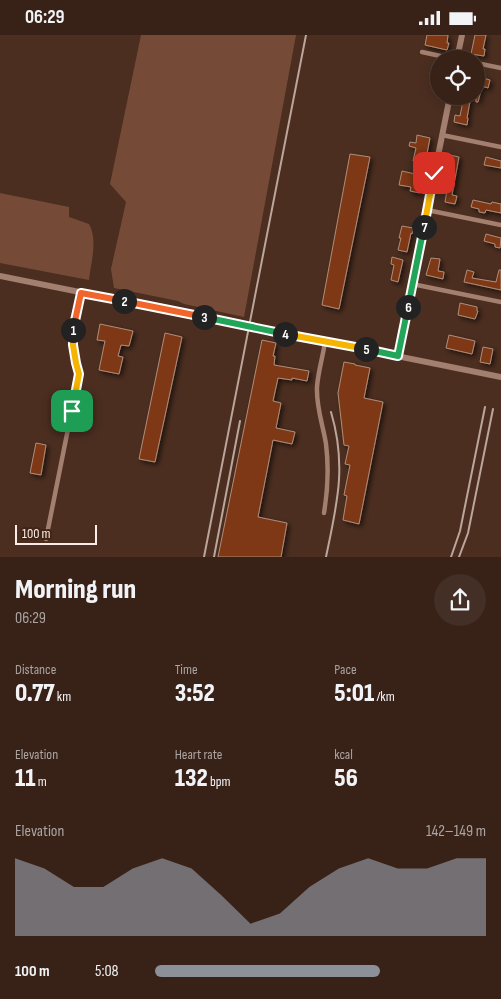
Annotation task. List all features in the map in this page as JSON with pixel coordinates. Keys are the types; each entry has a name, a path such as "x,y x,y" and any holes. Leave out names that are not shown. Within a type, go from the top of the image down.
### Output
{"street":[{"path":"459,50 462,35"},
{"path":"422,52 430,54"},
{"path":"485,65 501,68"},
{"path":"398,356 448,105"},
{"path":"442,135 501,147"},
{"path":"427,210 501,225"},
{"path":"0,276 501,377"},
{"path":"412,284 501,302"},
{"path":"46,539 79,374 73,345 81,293"},
{"path":"324,513 328,478 317,387 325,342"}],"shaded area":[{"path":"141,35 296,35 244,317 114,288 111,269 126,202 110,184"},
{"path":"0,193 69,207 69,217 89,224 92,230 93,244 89,280 0,263"}],"building":[{"path":"427,35 448,35 447,43 449,43 447,50 425,45"},
{"path":"475,35 486,35 483,49 485,50 472,50"},
{"path":"485,79 490,80 488,88 485,87"},
{"path":"462,105 469,105 467,125 454,122 455,115 460,116"},
{"path":"417,135 430,138 425,164 413,161 416,148 409,146 410,142 416,143"},
{"path":"350,154 370,157 339,309 322,305"},
{"path":"450,155 459,157 452,195 457,196 455,204 445,202 447,190 441,188 442,181 445,182 449,171"},
{"path":"486,157 501,161 501,168 484,165"},
{"path":"402,171 421,174 420,193 410,191 411,187 399,185"},
{"path":"473,200 501,204 501,213 486,210 485,213 479,212 479,209 471,207"},
{"path":"402,226 413,228 407,252 398,250"},
{"path":"486,234 501,238 500,248 495,247 495,244 484,241"},
{"path":"392,257 403,260 398,282 391,280 394,265 391,264"},
{"path":"431,258 440,259 438,271 444,272 443,279 426,275"},
{"path":"467,270 474,272 472,278 496,282 499,270 501,270 501,290 464,282"},
{"path":"460,303 477,307 478,311 475,319 458,315"},
{"path":"100,324 133,331 129,346 121,345 118,356 123,357 119,374 99,370 105,341 97,340"},
{"path":"165,333 182,337 155,462 139,459"},
{"path":"449,335 475,341 472,354 446,348"},
{"path":"262,340 276,343 273,356 275,356 274,365 309,371 307,381 278,378 273,401 281,403 276,428 295,432 292,444 273,440 258,517 287,523 281,557 218,557"},
{"path":"483,347 493,349 490,364 480,362"},
{"path":"344,362 370,368 364,398 383,402 359,524 343,520 347,496 344,495 350,465 345,464 349,446 344,445 338,393"},
{"path":"36,443 46,445 41,475 30,473"}],"railway":[{"path":"204,557 306,35"},
{"path":"451,557 460,531 485,407"},
{"path":"459,557 468,533 493,409"},
{"path":"326,557 339,485 339,450 331,412"},
{"path":"214,557 240,421"}],"route":[{"path":"72,411 79,374 73,345 74,329 81,293 398,356 434,173"}]}
